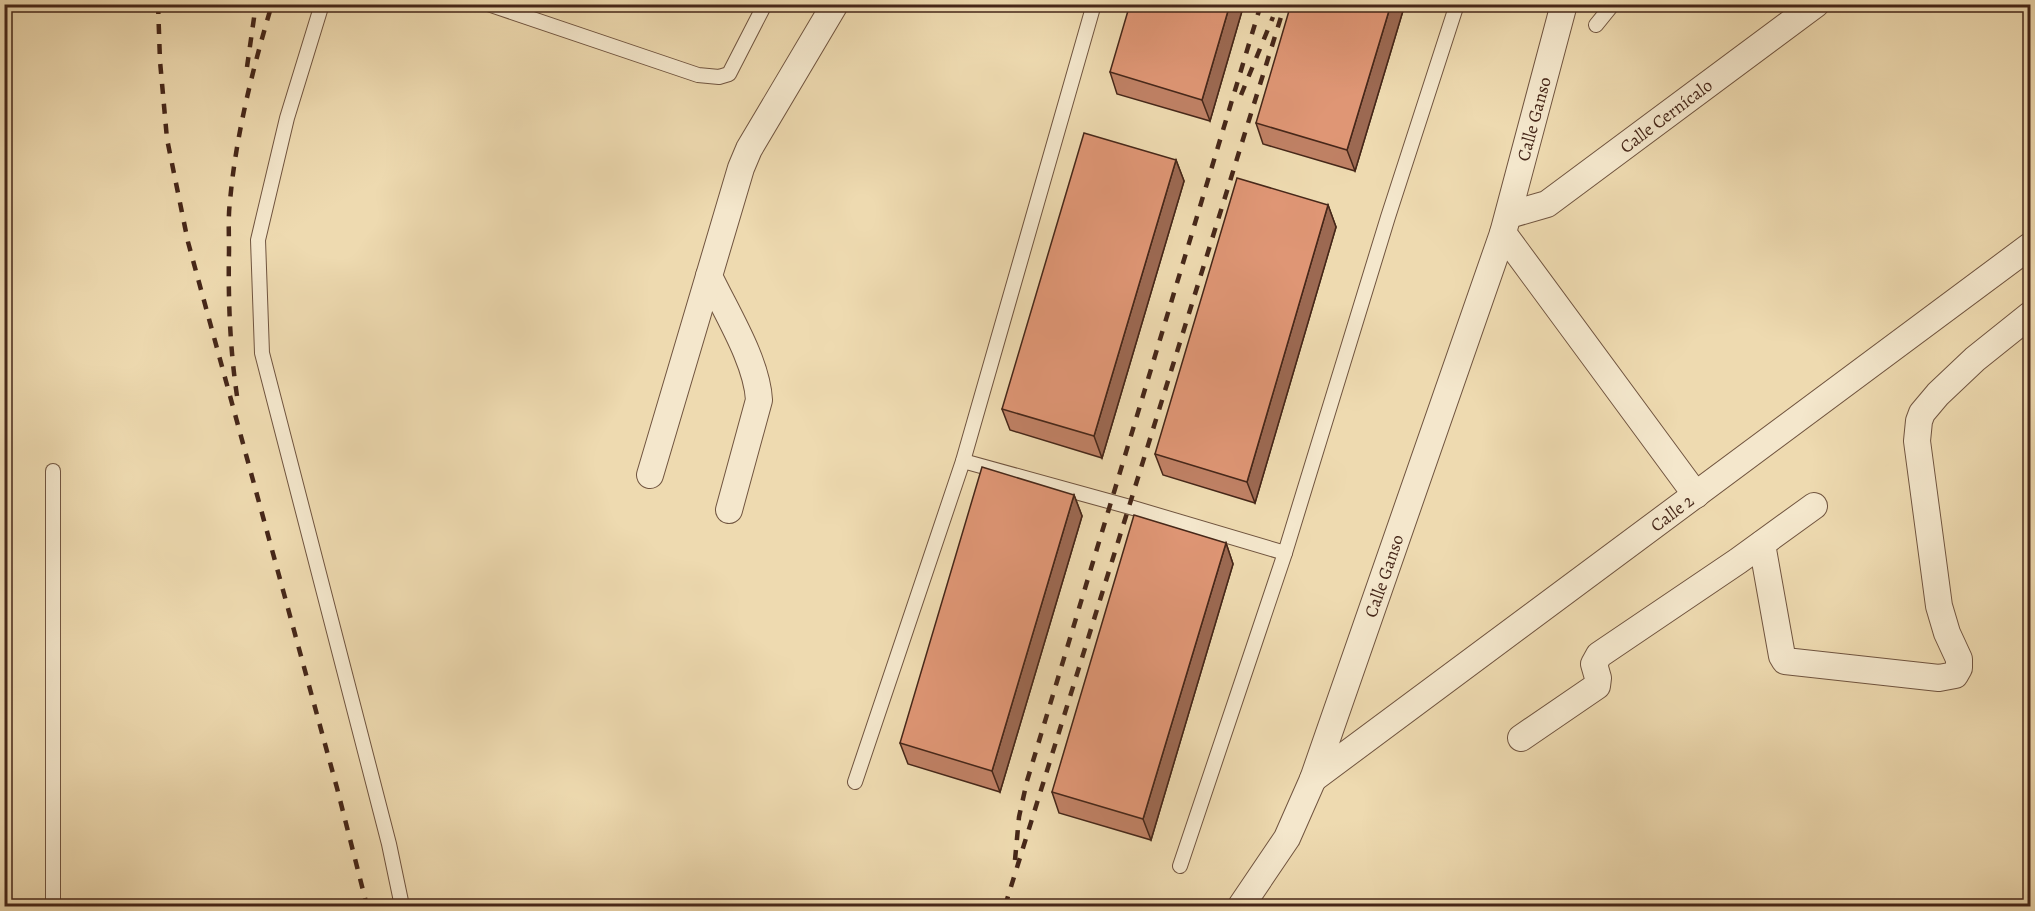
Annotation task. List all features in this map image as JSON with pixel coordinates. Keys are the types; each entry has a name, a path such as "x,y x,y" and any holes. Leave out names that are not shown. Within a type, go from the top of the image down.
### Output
{"street":[{"path":"650,475 741,168 749,148 835,4"},
{"name":"Calle Ganso","path":"1241,906 1287,838 1313,779 1506,224 1564,4"},
{"name":"Calle Cernícalo","path":"1506,224 1547,204 1816,4"},
{"path":"1506,224 1696,495"},
{"name":"Calle 2","path":"1313,779 2031,246"},
{"path":"709,276 753,367 758,383 759,400 729,510"},
{"path":"1762,544 1785,662 1939,678 1955,675 1959,668 1959,659 1947,633 1939,606 1917,441 1919,421 1922,413 1938,394 1975,359 2031,315"},
{"path":"1521,738 1597,686 1598,678 1594,664 1599,655 1814,506"}],"lane":[{"path":"322,4 287,118 258,240 262,353 389,844 402,906"},
{"path":"488,4 698,75 719,77 729,74 765,4"},
{"path":"855,782 963,461 1094,4"},
{"path":"1180,866 1285,553 1388,218 1457,4"},
{"path":"1596,26 1612,4"},
{"path":"963,461 1285,553"},
{"path":"53,471 53,906"}],"building":[{"path":"1130,4 1230,4 1202,100 1110,72"},
{"path":"1291,4 1391,4 1347,150 1256,123"},
{"path":"1084,133 1176,160 1094,436 1002,409"},
{"path":"1237,178 1328,205 1247,482 1155,454"},
{"path":"982,467 1074,495 992,771 900,743"},
{"path":"1134,515 1226,543 1143,819 1052,792"}],"railway":[{"path":"158,4 167,139 188,242 367,906"},
{"path":"247,67 256,4"},
{"path":"237,396 229,306 229,207 241,126 272,4"},
{"path":"1015,860 1019,817 1027,781 1261,4"},
{"path":"1005,906 1285,4"},
{"path":"1241,95 1273,17"}]}
